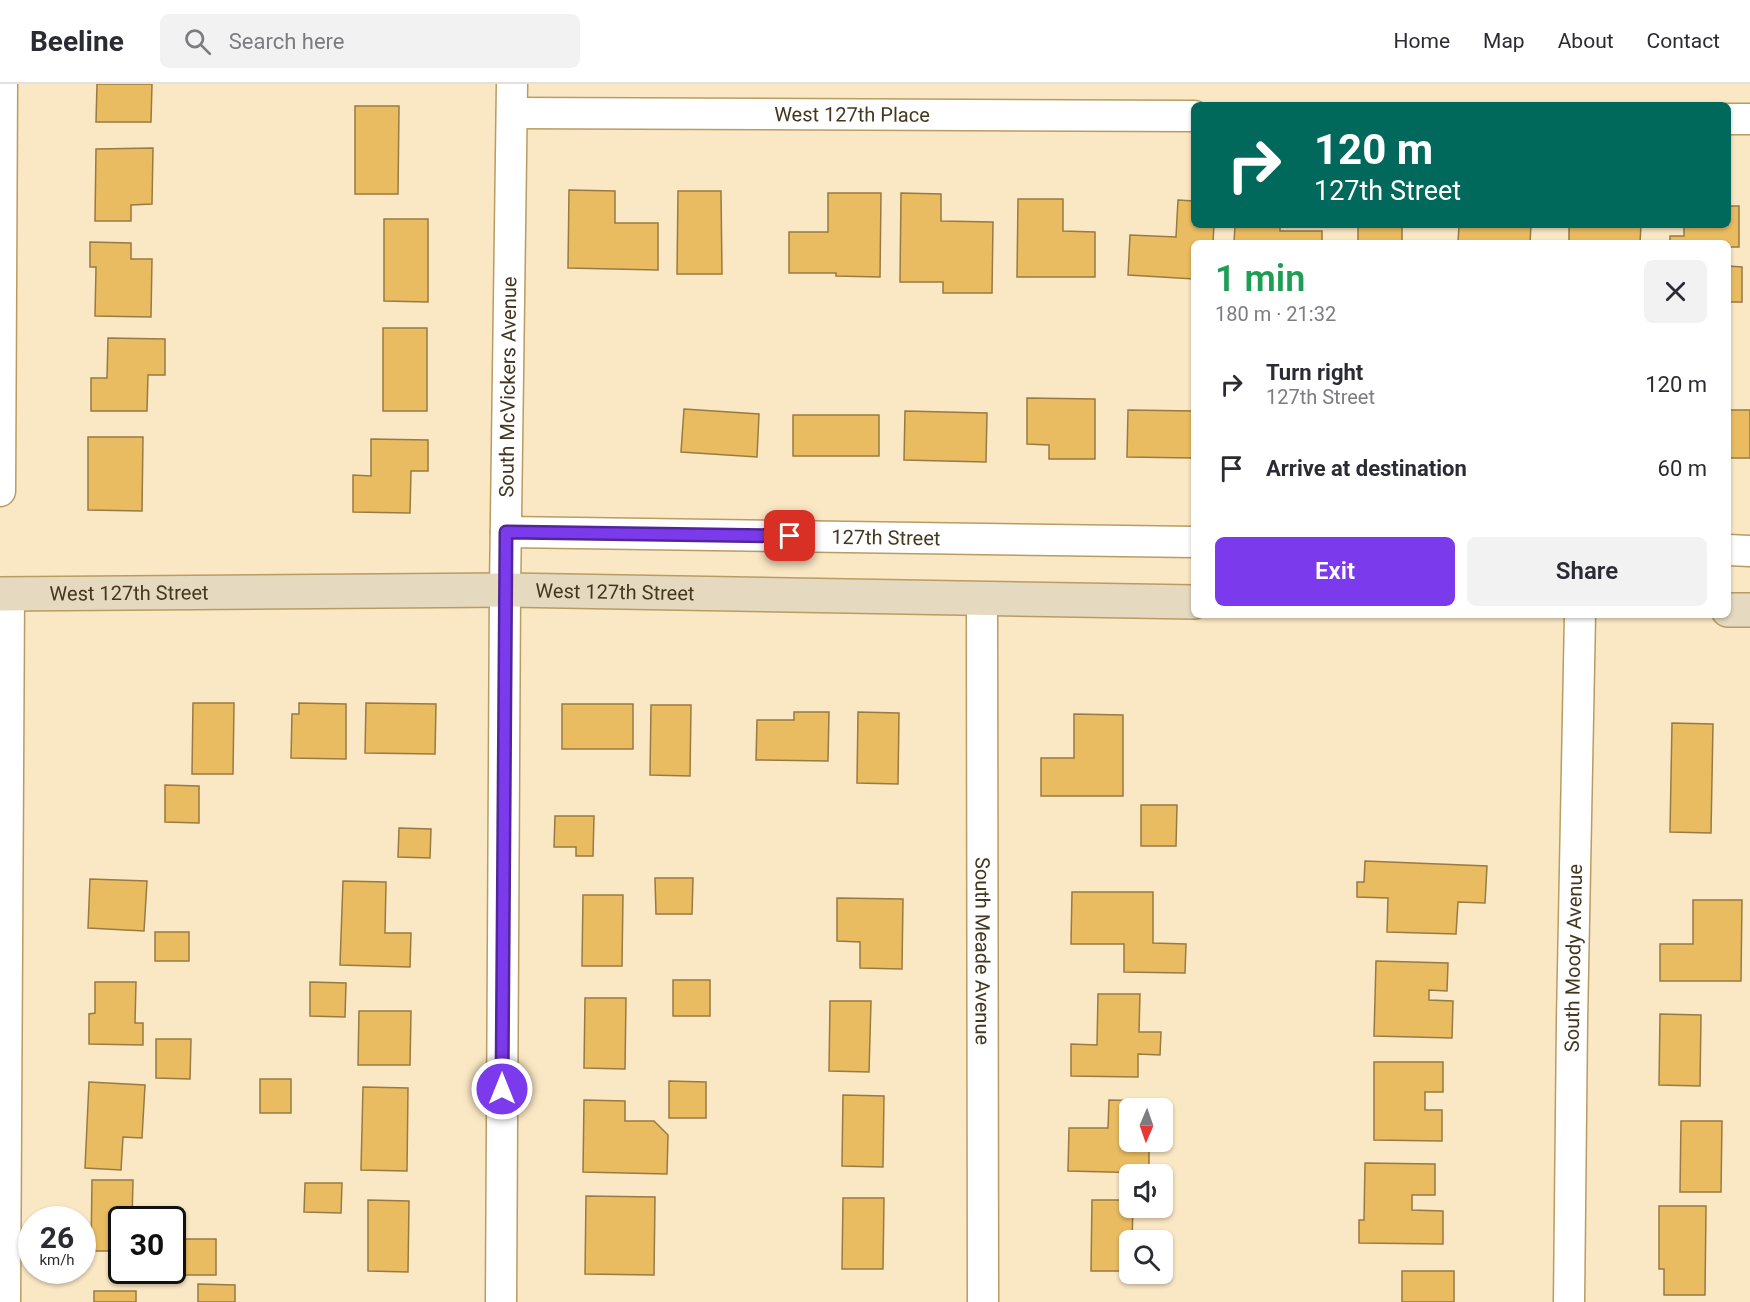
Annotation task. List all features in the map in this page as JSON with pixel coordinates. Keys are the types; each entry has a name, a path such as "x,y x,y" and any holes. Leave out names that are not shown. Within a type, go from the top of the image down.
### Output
{"main road":[{"name":"West 127th Street","path":"4,594 505,591 1191,602"},
{"path":"1731,610 1750,610"}],"street":[{"path":"0,491 2,84"},
{"name":"West 127th Place","path":"512,98 1191,116"},
{"name":"South McVickers Avenue","path":"501,1302 505,591 512,98"},
{"path":"1731,119 1750,119"},
{"name":"127th Street","path":"506,532 1191,542"},
{"path":"1731,550 1750,550"},
{"path":"4,594 4,1302"},
{"name":"South Meade Avenue","path":"982,600 983,1302"},
{"name":"South Moody Avenue","path":"1569,1302 1580,618"}],"building":[{"path":"97,84 152,84 151,122 96,122"},
{"path":"355,106 399,106 398,194 355,194"},
{"path":"153,148 152,204 131,205 131,221 95,221 96,149"},
{"path":"569,190 615,191 615,223 658,223 658,270 568,268"},
{"path":"678,191 721,191 722,274 677,274"},
{"path":"828,193 881,193 880,277 836,276 836,273 789,273 789,232 828,232"},
{"path":"901,193 941,194 941,221 993,222 992,293 943,293 943,282 900,282"},
{"path":"1018,199 1063,199 1063,231 1095,232 1095,277 1017,277"},
{"path":"1178,200 1191,201 1191,228 1214,228 1213,240 1191,240 1191,279 1128,275 1130,235 1176,237"},
{"path":"1731,206 1739,206 1739,247 1731,247 1731,240 1670,240 1670,236 1684,236 1684,228 1731,228"},
{"path":"384,219 428,219 428,302 384,301"},
{"path":"1235,228 1322,231 1322,240 1234,240"},
{"path":"1358,228 1402,228 1402,240 1358,240"},
{"path":"1459,228 1531,228 1530,240 1458,240"},
{"path":"1569,228 1641,228 1640,240 1569,240"},
{"path":"90,242 131,243 131,259 152,259 151,317 95,316 96,267 90,267"},
{"path":"1731,266 1742,267 1742,302 1731,302"},
{"path":"383,328 427,328 427,411 383,411"},
{"path":"108,338 165,339 165,375 148,375 147,411 91,411 91,378 107,378"},
{"path":"1027,398 1095,399 1095,459 1049,459 1049,445 1027,444"},
{"path":"684,409 759,414 757,457 681,452"},
{"path":"1128,410 1191,411 1191,458 1127,457"},
{"path":"1731,410 1750,410 1750,458 1731,458"},
{"path":"905,411 987,413 986,462 904,460"},
{"path":"793,415 879,415 879,456 793,456"},
{"path":"88,437 143,437 142,511 88,510"},
{"path":"371,439 428,440 428,471 411,471 410,513 353,512 353,475 371,476"},
{"path":"193,703 234,703 233,774 192,774"},
{"path":"299,703 346,704 346,759 291,758 292,714 299,714"},
{"path":"366,703 436,704 435,754 365,753"},
{"path":"562,704 633,704 633,749 562,749"},
{"path":"651,705 691,705 690,776 650,775"},
{"path":"794,712 829,712 828,761 756,760 757,720 794,720"},
{"path":"858,712 899,713 898,784 857,783"},
{"path":"1074,714 1123,715 1123,796 1041,796 1041,758 1074,758"},
{"path":"1672,723 1713,724 1711,833 1670,832"},
{"path":"165,785 199,786 199,823 165,822"},
{"path":"1141,805 1177,805 1176,846 1141,846"},
{"path":"555,816 594,816 593,856 576,856 576,847 554,847"},
{"path":"399,828 431,829 430,858 398,857"},
{"path":"1365,861 1487,866 1485,903 1458,902 1456,934 1387,932 1388,898 1357,897 1357,882 1364,882"},
{"path":"655,878 693,878 692,914 656,914"},
{"path":"90,879 147,881 144,931 88,928"},
{"path":"343,881 386,882 385,933 411,933 410,967 340,965"},
{"path":"1072,892 1153,892 1153,943 1186,944 1185,973 1124,972 1124,944 1071,944"},
{"path":"583,895 623,895 622,966 582,966"},
{"path":"837,898 903,899 902,969 860,968 860,942 837,941"},
{"path":"1693,900 1742,900 1741,981 1660,981 1660,944 1693,944"},
{"path":"155,932 189,932 189,961 155,961"},
{"path":"1376,961 1448,963 1447,991 1429,990 1429,1000 1453,1001 1452,1038 1374,1036"},
{"path":"673,980 710,980 710,1016 673,1016"},
{"path":"95,982 136,982 135,1023 143,1023 143,1045 89,1044 89,1014 95,1013"},
{"path":"310,982 346,983 345,1017 310,1016"},
{"path":"1098,994 1140,994 1139,1032 1161,1032 1160,1055 1138,1054 1138,1077 1071,1076 1071,1044 1097,1045"},
{"path":"585,998 626,998 625,1069 584,1068"},
{"path":"830,1001 871,1001 869,1072 829,1071"},
{"path":"359,1011 411,1011 410,1065 358,1065"},
{"path":"1660,1014 1701,1015 1700,1086 1659,1085"},
{"path":"156,1039 191,1039 190,1079 156,1078"},
{"path":"1374,1062 1443,1062 1443,1092 1425,1092 1425,1110 1442,1110 1442,1141 1374,1140"},
{"path":"260,1079 291,1079 291,1113 260,1113"},
{"path":"669,1081 706,1082 706,1118 669,1118"},
{"path":"89,1082 145,1085 142,1138 123,1137 121,1170 85,1168"},
{"path":"363,1087 408,1088 407,1171 361,1170"},
{"path":"843,1095 884,1096 883,1167 842,1166"},
{"path":"584,1100 625,1101 625,1121 654,1121 668,1135 667,1174 583,1172"},
{"path":"1109,1100 1119,1100 1119,1152 1149,1152 1149,1164 1119,1164 1119,1172 1068,1171 1069,1128 1108,1128"},
{"path":"1681,1121 1722,1121 1721,1192 1680,1192"},
{"path":"1365,1163 1435,1164 1435,1195 1412,1195 1412,1210 1443,1211 1443,1244 1359,1243 1359,1220 1364,1220"},
{"path":"92,1180 133,1180 132,1206 108,1206 108,1251 96,1251 96,1206 92,1206"},
{"path":"305,1183 342,1183 341,1213 304,1212"},
{"path":"586,1196 655,1197 654,1275 585,1274"},
{"path":"843,1198 884,1198 883,1269 842,1269"},
{"path":"368,1200 409,1201 408,1272 368,1271"},
{"path":"1092,1200 1119,1200 1119,1218 1133,1218 1132,1230 1119,1230 1119,1271 1091,1271"},
{"path":"1659,1206 1706,1206 1705,1295 1664,1295 1664,1269 1659,1269"},
{"path":"186,1239 216,1239 216,1275 186,1275"},
{"path":"1402,1271 1454,1271 1454,1302 1402,1302"},
{"path":"198,1284 235,1285 235,1302 198,1302"},
{"path":"94,1291 136,1291 136,1302 94,1302"}],"route":[{"path":"502,1089 506,532 790,536"}]}
